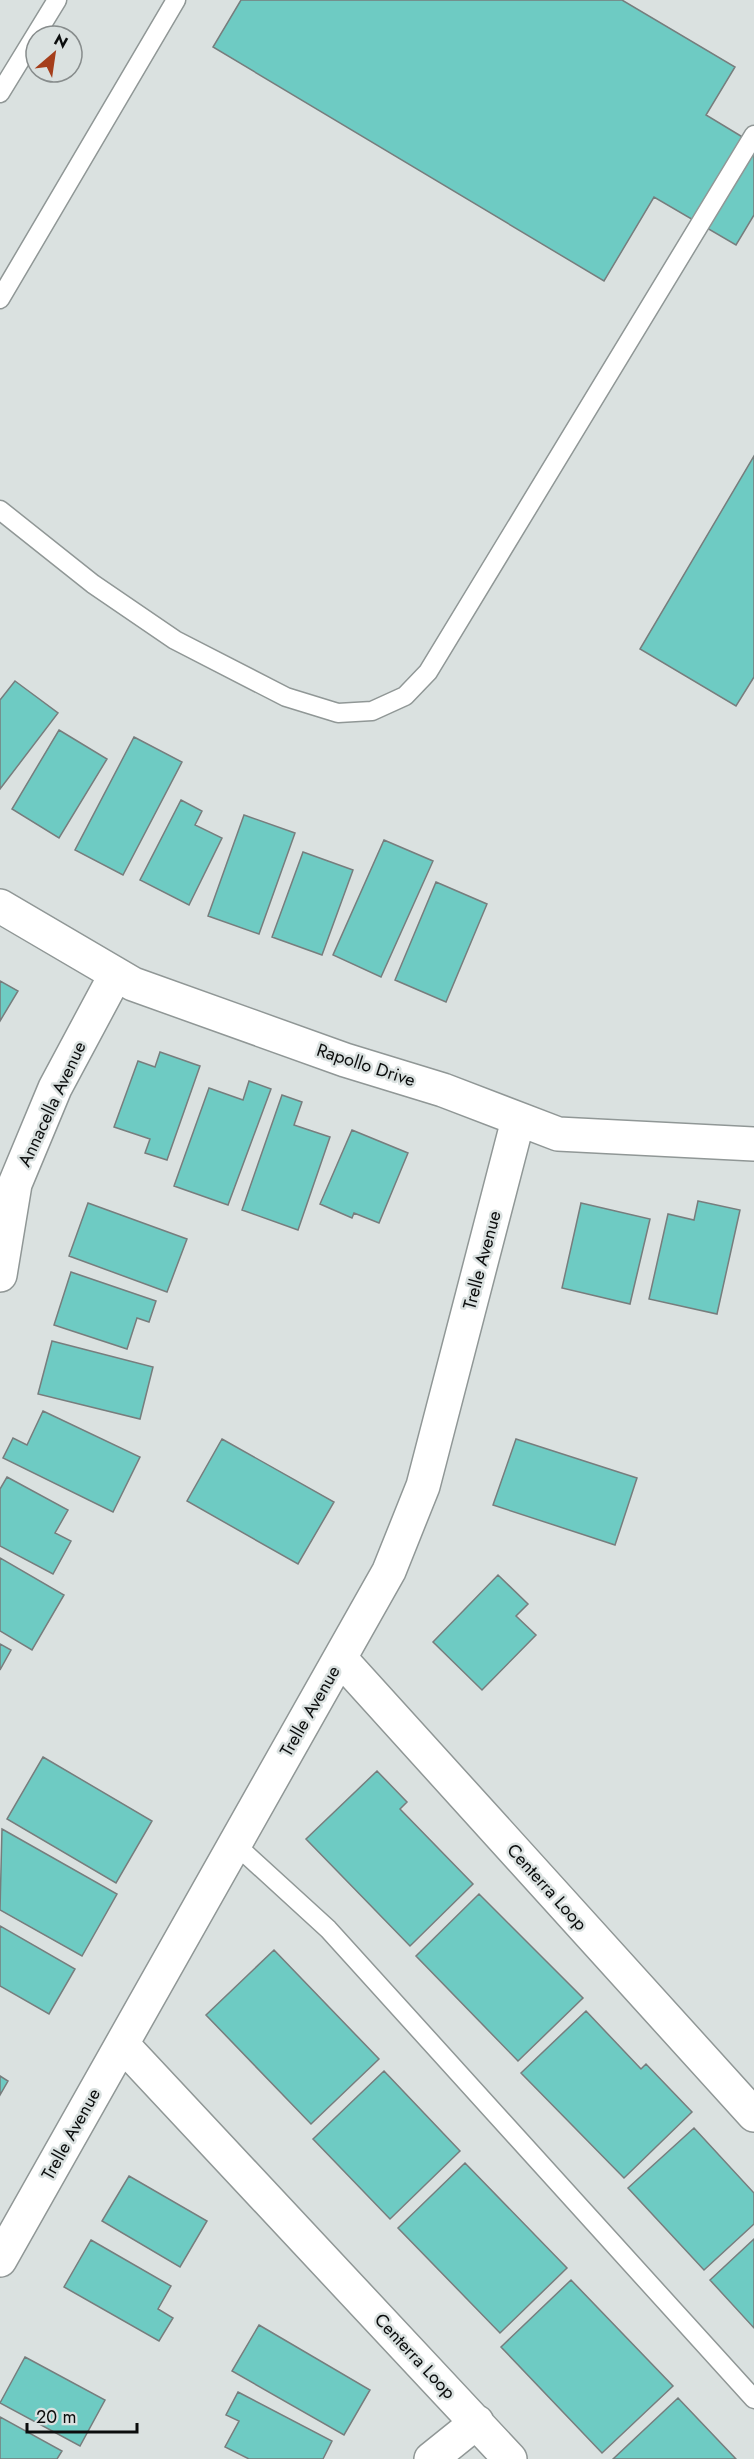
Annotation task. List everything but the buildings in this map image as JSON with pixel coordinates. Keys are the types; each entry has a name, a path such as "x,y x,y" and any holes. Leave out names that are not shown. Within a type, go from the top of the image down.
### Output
{"street":[{"name":"Rapollo Drive","path":"0,906 133,984 345,1060 443,1090 558,1134 754,1144"},
{"name":"Annacella Avenue","path":"0,1275 15,1184 55,1088 116,974"},
{"name":"Trelle Avenue","path":"0,2260 389,1571 423,1486 518,1120"},
{"name":"Centerra Loop","path":"340,1658 754,2115"},
{"name":"Centerra Loop","path":"122,2044 510,2459"},
{"path":"430,2459 477,2422"}],"lane":[{"path":"0,93 57,0"},
{"path":"0,298 176,0"},
{"path":"0,510 93,584 175,640 285,697 338,713 372,711 405,696 428,672 754,135"},
{"path":"235,1844 328,1929 754,2399"}]}
